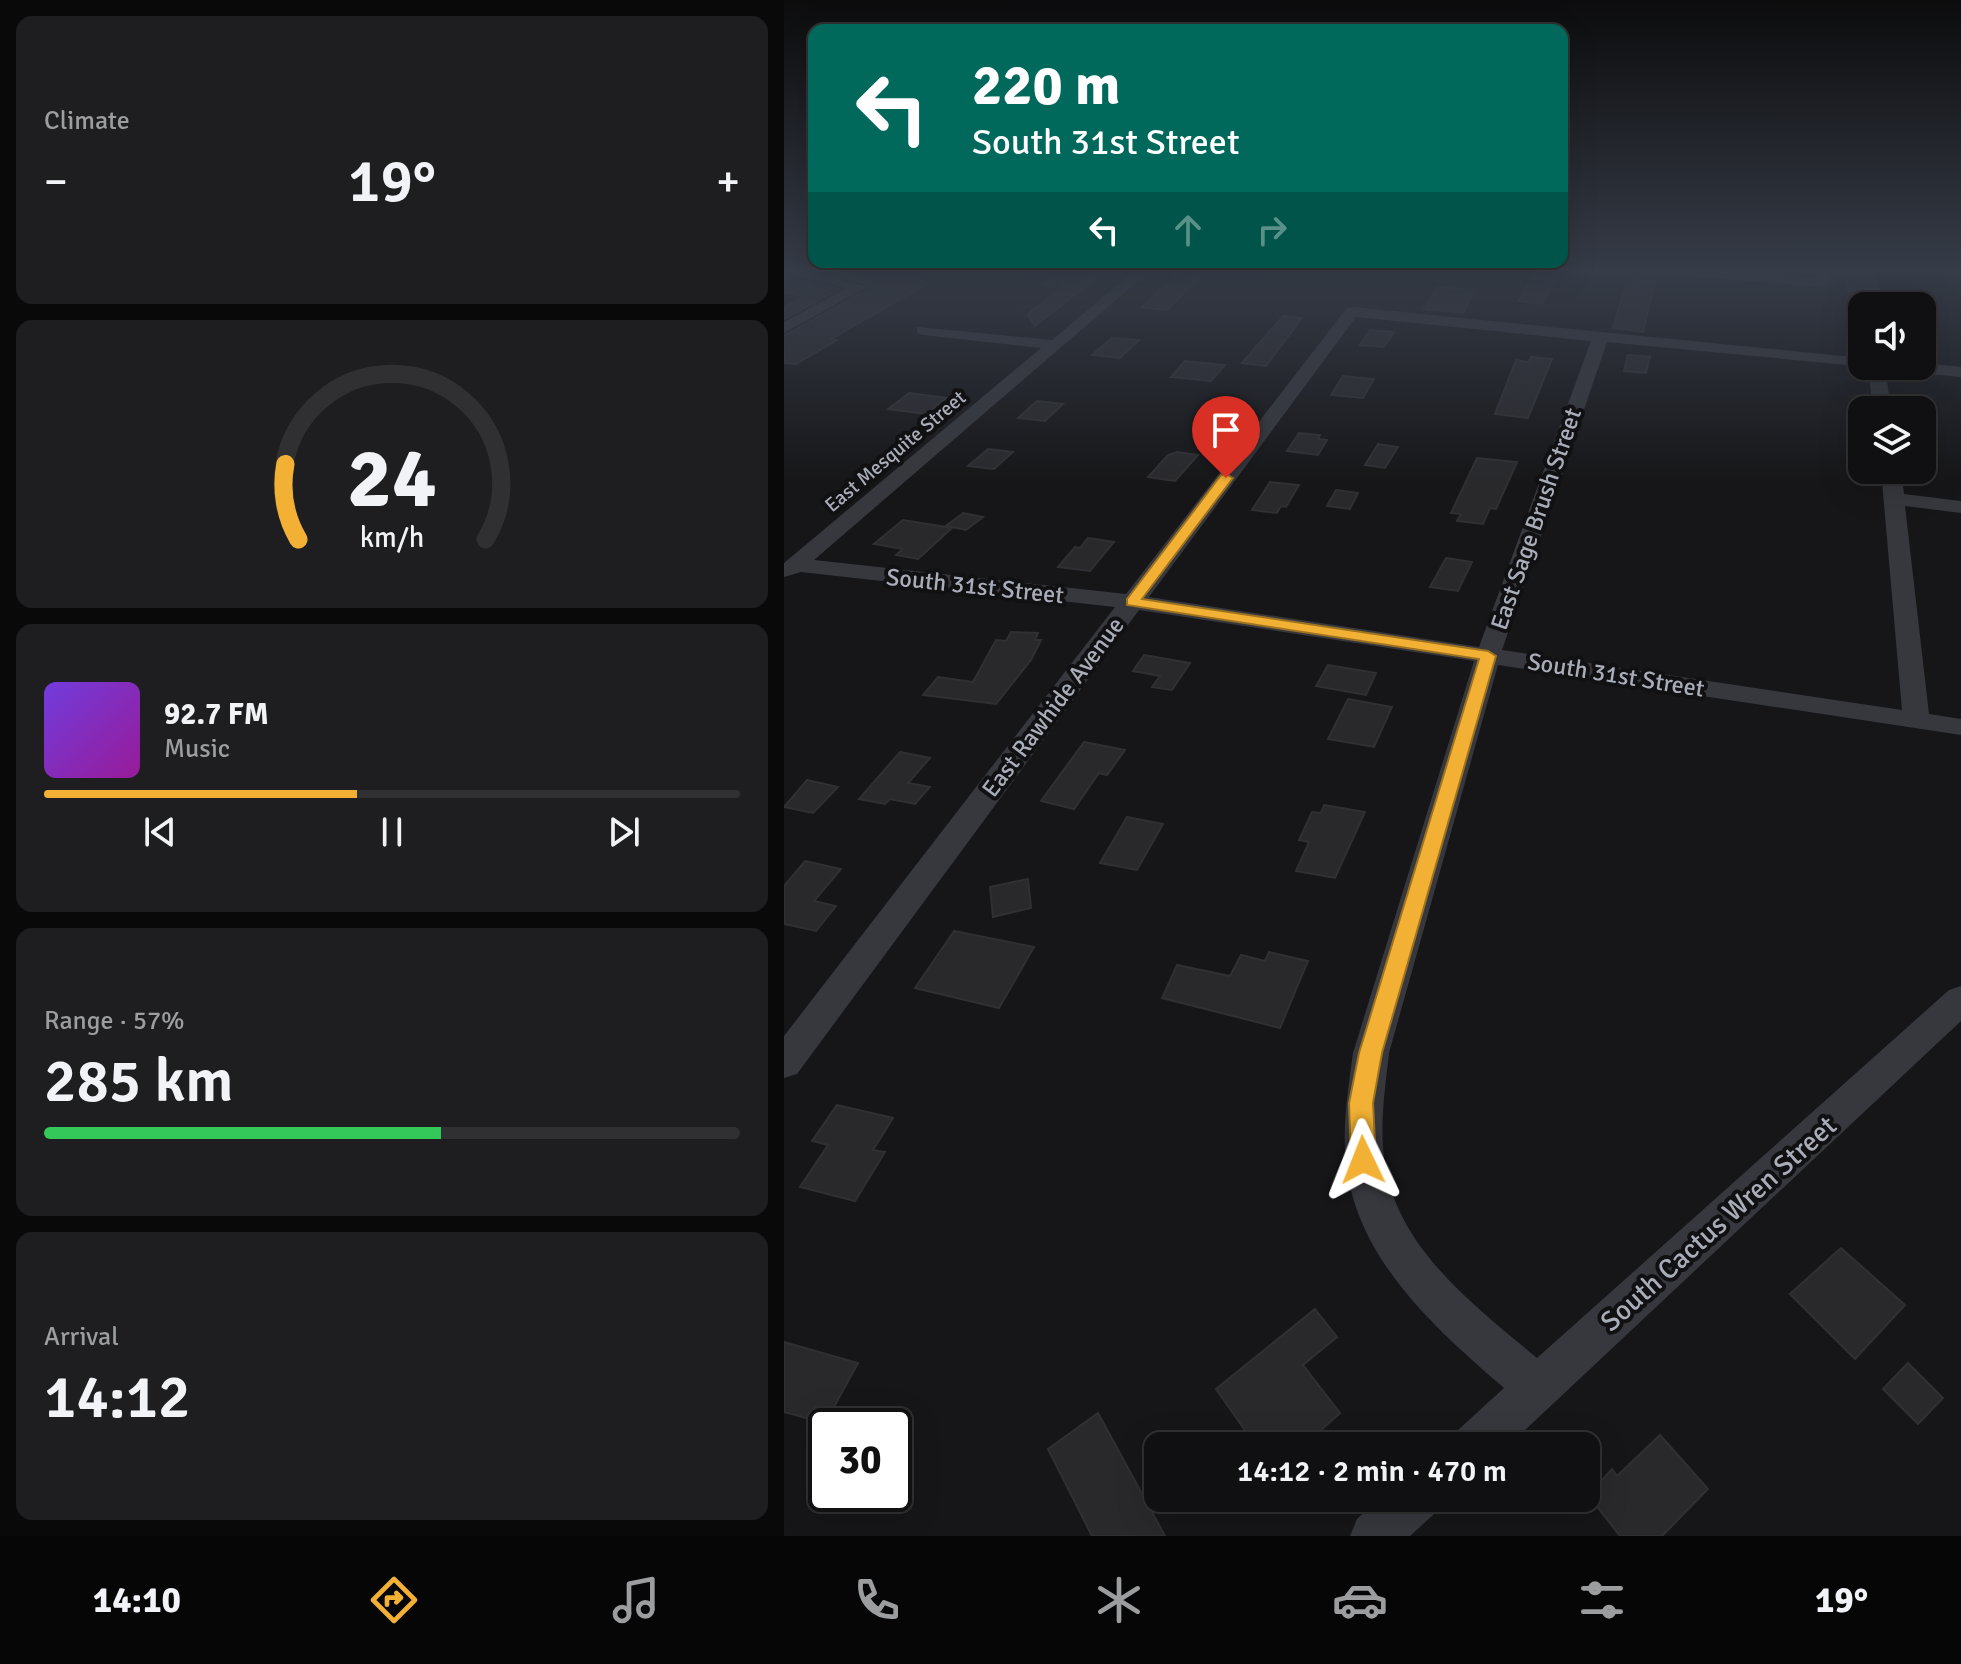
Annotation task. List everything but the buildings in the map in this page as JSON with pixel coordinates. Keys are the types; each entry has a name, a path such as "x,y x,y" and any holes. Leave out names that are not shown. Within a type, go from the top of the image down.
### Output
{"street":[{"path":"1017,341 1055,345"},
{"name":"East Mesquite Street","path":"790,569 1060,341"},
{"name":"East Rawhide Avenue","path":"784,1063 1330,341"},
{"name":"East Sage Brush Street","path":"1538,1388 1458,1320 1402,1258 1378,1218 1363,1160 1361,1103 1371,1053 1488,656 1600,341"},
{"path":"1638,341 1848,362"},
{"path":"1936,370 1961,372"},
{"path":"1893,484 1916,721"},
{"path":"1895,499 1961,507"},
{"name":"South 31st Street","path":"790,569 839,571 1132,602 1961,727"},
{"name":"South Cactus Wren Street","path":"1489,1432 1961,1000"},
{"path":"1374,1536 1401,1512"}],"route":[{"path":"1226,478 1132,602 1488,656 1371,1053 1361,1103 1363,1160"}]}
